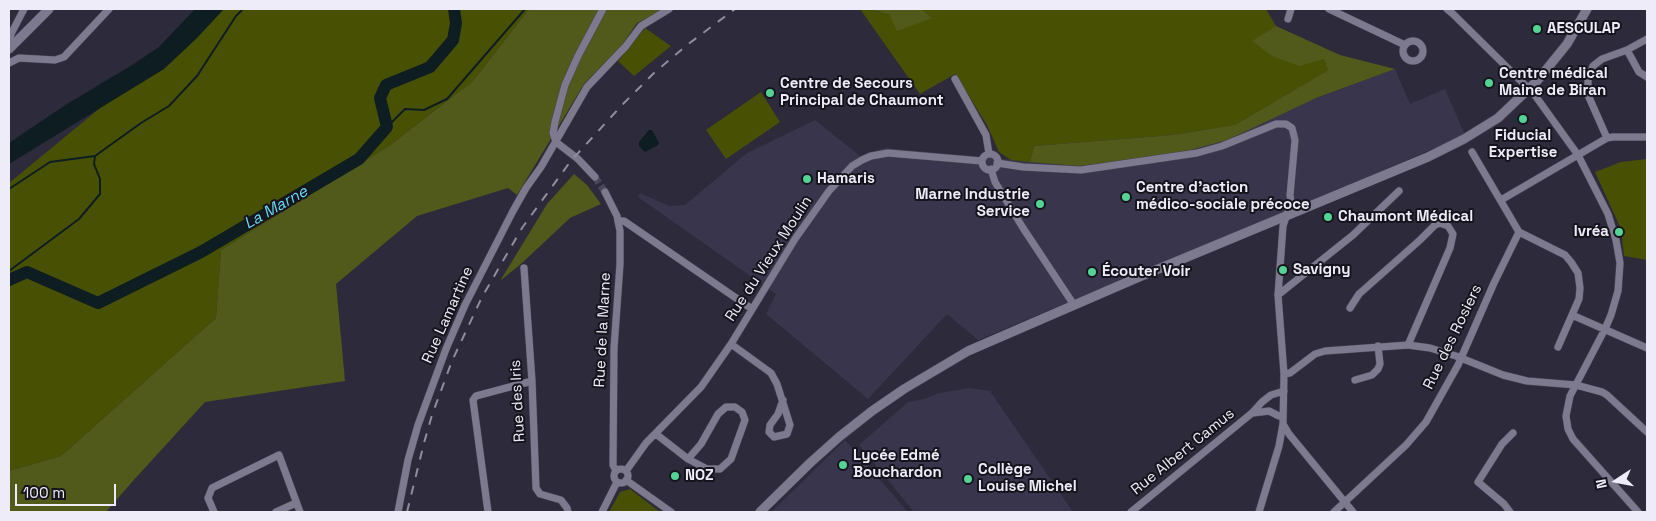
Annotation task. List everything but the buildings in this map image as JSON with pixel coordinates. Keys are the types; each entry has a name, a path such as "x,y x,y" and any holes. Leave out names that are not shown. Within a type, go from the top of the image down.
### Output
{"street":[{"path":"11,47 11,34 24,9"},
{"path":"11,47 49,9"},
{"path":"9,63 19,58 55,60 64,57 109,9"},
{"path":"595,177 578,159 556,142 553,133 565,84 603,9"},
{"name":"Rue Lamartine","path":"398,512 408,460 418,425 465,305 513,211 556,142 587,87 626,46 641,26 669,9"},
{"path":"1288,19 1291,9"},
{"path":"1329,9 1405,45"},
{"path":"1447,9 1529,90 1578,155 1608,214 1616,240 1620,263 1618,291 1605,329 1570,396 1566,416 1568,429 1573,439 1638,512"},
{"path":"760,512 839,437 904,389 968,351 1074,304 1428,157 1464,139 1498,118 1529,90 1567,44 1587,9"},
{"path":"1607,138 1588,95 1588,79 1593,66 1602,58 1627,50 1647,39"},
{"path":"1627,50 1639,72 1647,77"},
{"path":"955,79 986,135 989,154"},
{"path":"997,163 1023,167 1081,170 1132,164 1222,146 1276,124 1286,124 1292,128 1295,140 1291,202 1283,226 1278,295 1284,374 1283,424 1279,446 1259,512"},
{"path":"1501,200 1607,138 1647,137"},
{"path":"1472,152 1520,232 1559,251 1575,267 1579,278 1579,299 1558,347"},
{"name":"Rue du Vieux Moulin","path":"626,471 646,443 701,387 731,344 795,239 829,191 852,166 862,160 888,153 982,162"},
{"path":"989,154 996,157 997,163 991,169 985,168 982,162 984,156 989,154"},
{"path":"991,169 995,182 1074,304"},
{"path":"1278,295 1353,235 1399,191"},
{"name":"Rue de la Marne","path":"605,192 619,221 621,238 614,348 613,465 616,471"},
{"path":"619,221 624,221 752,309"},
{"path":"1350,308 1359,294 1435,225 1440,223 1448,226 1453,234 1452,243 1408,345"},
{"name":"Rue des Rosiers","path":"1334,512 1420,430 1426,422 1461,358 1494,283 1520,232"},
{"name":"Rue des Iris","path":"524,268 532,381 536,488 540,494 561,500 568,512"},
{"path":"1572,315 1647,348"},
{"path":"731,344 772,374 777,384 790,425 787,434 774,437 769,432 770,425 778,414 782,400"},
{"path":"1284,374 1290,373 1315,354 1324,351 1408,345 1441,350 1503,375 1527,381 1576,385 1607,395 1647,432"},
{"path":"1355,380 1372,375 1378,369 1380,364 1378,346"},
{"path":"488,512 473,400 476,396 532,381"},
{"name":"Rue Albert Camus","path":"1131,512 1271,396 1284,391"},
{"path":"1265,401 1265,406 1269,411 1283,416"},
{"path":"656,434 688,459 707,469 720,469 731,459 745,420 742,412 734,406 726,407 718,414 702,444 688,459"},
{"path":"1252,413 1269,411"},
{"path":"1283,424 1289,434 1353,512"},
{"path":"1510,512 1504,504 1478,482 1502,444 1513,432"},
{"path":"214,512 208,498 212,488 279,455 300,512"},
{"path":"622,469 626,471 628,474 626,480 621,483 617,482 614,477 616,471 622,469"},
{"path":"626,480 671,512"},
{"path":"602,512 617,482"},
{"path":"276,512 296,502"}],"shaded area":[{"path":"195,9 224,9 164,69 9,164 9,143 67,104 159,47"},
{"path":"1395,69 1410,104 1445,89 1465,135 978,340 947,314 868,399 766,314 776,294 638,197 640,193 669,206 685,205 747,153 815,120 860,156 885,148 1078,166 1316,98"},
{"path":"649,130 652,130 659,143 645,152 639,146 639,142"},
{"name":"Collège Louise Michel","path":"970,388 990,391 1073,512 914,512 859,445 908,402 924,399 939,393"},
{"name":"Lycée Edmé Bouchardon","path":"845,440 908,512 771,512 794,490"}],"green space":[{"path":"203,9 529,9 473,81 389,146 221,250 216,318 61,456 9,471 9,183 156,62"},
{"path":"529,9 665,9 637,23 622,45 584,84 517,195 508,188 417,216 336,284 345,381 205,402 106,512 9,512 9,471 61,456 216,318 221,250 389,146 473,81"},
{"path":"860,9 871,9 890,15 932,18 922,9 1266,9 1276,26 1253,41 1324,59 1328,70 1235,125 1172,135 1034,146 1030,162 1011,160 999,152 987,125 955,74 920,94"},
{"path":"871,9 922,9 932,18 897,31 890,15"},
{"path":"1276,26 1340,55 1395,69 1316,98 1227,140 1168,156 1078,166 1030,162 1034,146 1172,135 1235,125 1328,70 1324,59 1299,66 1272,56 1252,41"},
{"path":"645,28 671,46 634,76 618,61"},
{"path":"761,92 780,122 726,159 706,130"},
{"path":"1647,159 1647,260 1624,256 1621,229 1595,172 1621,162"},
{"path":"574,174 587,185 601,204 570,218 500,281 547,204"},
{"path":"630,489 660,512 609,512 620,492"}],"waterway":[{"name":"La Marne","path":"9,189 50,162 95,156 141,123 169,106 197,76 236,16 243,9"},
{"name":"La Marne","path":"9,280 27,272 98,303 201,252 359,159 387,127 380,98 386,85 430,67 453,40 456,23 454,9"},
{"path":"387,127 405,109 424,110 447,99 525,9"},
{"path":"9,271 79,219 100,194 100,179 94,164 95,156"}],"tunnel":[{"path":"595,177 605,192"}],"railway":[{"path":"407,512 432,415 452,361 482,297 522,228 570,162 622,105 654,73 687,45 735,9"}],"place":[{"name":"AESCULAP","path":"1537,29"},
{"name":"Centre médical Maine de Biran","path":"1489,83"},
{"name":"Centre de Secours Principal de Chaumont","path":"770,93"},
{"name":"Fiducial Expertise","path":"1523,119"},
{"name":"Hamaris","path":"807,179"},
{"name":"Centre d’action médico-sociale précoce","path":"1126,197"},
{"name":"Marne Industrie Service","path":"1040,204"},
{"name":"Chaumont Médical","path":"1328,217"},
{"name":"Ivréa","path":"1619,232"},
{"name":"Savigny","path":"1283,270"},
{"name":"Écouter Voir","path":"1092,272"},
{"name":"Lycée Edmé Bouchardon","path":"843,465"},
{"name":"NOZ","path":"675,476"},
{"name":"Collège Louise Michel","path":"968,479"}]}
